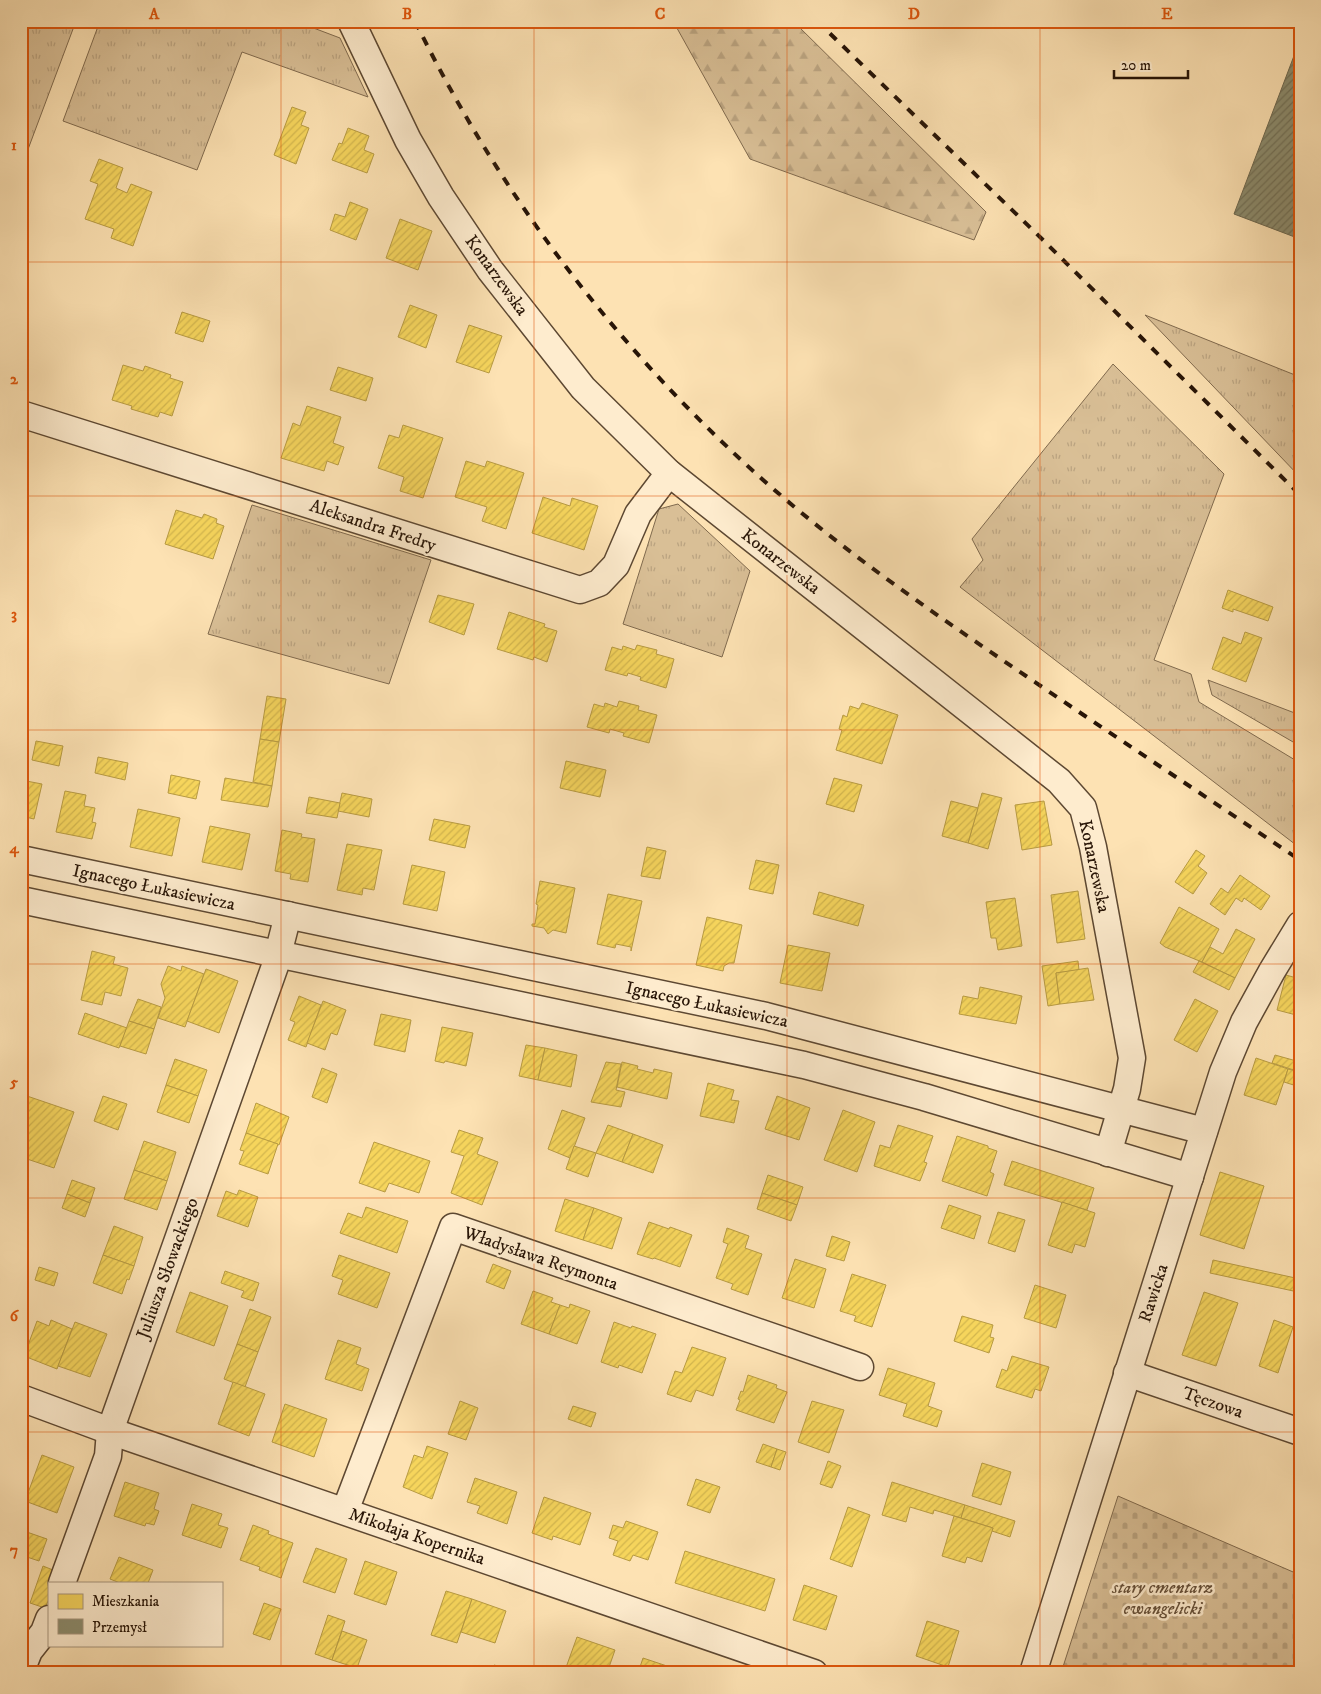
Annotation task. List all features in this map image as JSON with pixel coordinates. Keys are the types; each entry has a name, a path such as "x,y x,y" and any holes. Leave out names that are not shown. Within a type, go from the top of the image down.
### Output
{"street":[{"name":"Konarzewska","path":"351,21 408,140 441,197 490,270 583,388 668,473 1060,781 1083,808 1093,847 1131,1054 1127,1090 1121,1110"},
{"name":"Aleksandra Fredry","path":"21,414 580,590 599,583 616,565 638,514 668,473"},
{"name":"Ignacego Łukasiewicza","path":"21,859 797,1023 1204,1131"},
{"path":"21,900 788,1062 924,1097 1190,1177"},
{"path":"278,954 288,915"},
{"name":"Rawicka","path":"1033,1673 1223,1072 1244,1022 1300,925"},
{"name":"Juliusza Słowackiego","path":"62,1582 108,1456 110,1431 278,954"},
{"path":"788,1062 797,1023"},
{"path":"1108,1153 1121,1110"},
{"name":"Władysława Reymonta","path":"345,1511 453,1227 860,1367"},
{"name":"Tęczowa","path":"1127,1373 1300,1432"},
{"name":"Mikołaja Kopernika","path":"21,1398 110,1431 814,1673"},
{"path":"21,1671 29,1651 44,1632 48,1622"}],"green space":[{"path":"21,21 76,21 21,168"},
{"path":"100,21 295,21 340,38 368,97 242,52 197,170 63,121"},
{"path":"673,21 793,21 986,212 974,240 750,159"},
{"path":"1145,315 1300,377 1300,477"},
{"path":"1113,364 1224,474 1154,660 1191,674 1199,702 1300,763 1300,848 960,587 983,560 972,539"},
{"path":"678,504 750,571 722,657 623,624 659,509"},
{"path":"252,505 431,560 389,684 208,634"},
{"path":"1208,680 1300,715 1300,746 1212,695"},
{"name":"stary cmentarz ewangelicki","path":"1118,1496 1300,1575 1300,1673 1061,1673"}],"building: Mieszkania":[{"path":"292,107 306,112 301,125 309,128 296,164 274,155"},
{"path":"348,128 369,136 364,150 374,154 367,173 332,160 339,143 342,144"},
{"path":"99,159 123,168 116,188 127,193 131,184 152,192 133,246 111,238 114,229 85,219 98,184 90,181"},
{"path":"350,202 368,209 356,240 330,230 335,214 345,217"},
{"path":"400,219 432,231 418,270 386,258"},
{"path":"410,305 437,315 426,348 398,337"},
{"path":"182,312 210,321 203,342 175,333"},
{"path":"469,325 502,336 489,373 456,362"},
{"path":"123,365 143,371 145,366 171,375 170,378 183,382 172,416 160,412 158,417 131,409 132,406 112,400"},
{"path":"338,367 373,378 366,401 330,390"},
{"path":"307,406 341,417 333,443 344,447 338,465 327,461 324,471 281,458 293,423 300,426"},
{"path":"403,425 443,438 423,498 400,491 404,477 378,468 389,435 399,438"},
{"path":"466,461 485,467 487,461 524,473 506,529 482,521 487,507 455,497"},
{"path":"543,497 570,506 572,498 598,506 584,550 532,533"},
{"path":"176,510 202,518 204,514 217,519 216,523 224,526 213,559 165,544"},
{"path":"1228,590 1273,607 1268,621 1233,609 1233,612 1222,608"},
{"path":"438,595 474,604 464,635 429,622"},
{"path":"509,612 545,624 544,627 557,631 547,662 534,657 533,660 497,649"},
{"path":"1245,632 1262,638 1246,682 1212,669 1223,637 1241,644"},
{"path":"637,645 657,650 656,654 674,659 666,688 640,680 641,677 628,673 627,676 605,670 612,647 622,650 623,646 635,650"},
{"path":"267,696 286,699 279,742 260,739"},
{"path":"619,701 639,706 638,710 657,715 649,743 623,736 624,733 610,729 609,733 587,727 594,704 604,707 605,703 617,707"},
{"path":"862,703 898,715 882,764 836,750 842,730 839,729 843,715 847,717 850,706 859,709"},
{"path":"260,739 279,742 272,786 253,782"},
{"path":"36,741 63,746 59,766 32,760"},
{"path":"98,757 128,763 125,780 95,773"},
{"path":"566,761 606,770 600,797 560,788"},
{"path":"171,775 200,781 196,799 168,793"},
{"path":"225,778 272,786 268,807 221,800"},
{"path":"834,778 862,785 854,812 826,804"},
{"path":"21,780 42,784 34,819 21,816"},
{"path":"65,791 86,795 84,806 95,808 92,822 96,823 92,839 56,832"},
{"path":"342,793 372,799 369,817 338,811"},
{"path":"982,793 1002,798 988,849 968,843"},
{"path":"309,797 340,803 337,818 306,813"},
{"path":"951,801 978,808 968,843 942,836"},
{"path":"1044,801 1052,845 1022,850 1015,805"},
{"path":"138,809 180,818 172,856 130,847"},
{"path":"434,819 470,826 465,848 429,840"},
{"path":"210,826 250,834 242,870 202,862"},
{"path":"282,830 302,834 301,837 315,839 308,882 290,879 291,874 275,871"},
{"path":"347,844 382,850 374,890 363,888 362,895 337,890"},
{"path":"647,847 666,851 660,879 641,876"},
{"path":"1196,850 1205,856 1198,866 1207,873 1193,894 1175,882"},
{"path":"756,860 779,865 773,894 749,889"},
{"path":"412,865 445,872 437,911 403,904"},
{"path":"1240,875 1270,896 1261,910 1244,898 1242,902 1236,898 1225,915 1210,904 1221,888 1228,893"},
{"path":"540,881 575,888 566,933 553,930 548,934 544,928 532,926 532,924 535,924"},
{"path":"1078,891 1085,939 1057,943 1051,895"},
{"path":"819,892 864,905 858,926 813,914"},
{"path":"608,894 642,901 631,951 631,947 616,944 615,948 597,944"},
{"path":"1015,898 1022,946 998,950 996,938 991,938 986,902"},
{"path":"1179,907 1219,929 1202,962 1165,947 1160,943"},
{"path":"707,917 742,925 734,963 724,966 723,971 696,965"},
{"path":"1236,929 1255,939 1235,978 1202,962 1210,947 1223,954"},
{"path":"788,945 830,953 822,991 780,983"},
{"path":"92,951 115,957 113,964 128,968 121,996 105,992 102,1005 81,1000"},
{"path":"1078,961 1079,970 1056,973 1060,1004 1048,1006 1042,966"},
{"path":"1199,961 1235,978 1229,990 1193,972"},
{"path":"168,966 181,971 182,966 204,974 185,1027 158,1018 165,998 161,984"},
{"path":"1088,968 1094,1000 1060,1004 1056,973"},
{"path":"206,969 238,981 219,1033 187,1021"},
{"path":"1286,975 1300,979 1300,1016 1277,1010"},
{"path":"980,987 1022,996 1016,1024 959,1014 963,996 978,999"},
{"path":"299,996 321,1005 306,1047 288,1040 295,1022 290,1020"},
{"path":"138,999 161,1007 154,1029 129,1021"},
{"path":"1195,999 1218,1011 1197,1052 1174,1040"},
{"path":"323,1001 346,1010 337,1035 331,1033 325,1050 307,1043"},
{"path":"85,1013 127,1028 119,1048 78,1034"},
{"path":"381,1014 411,1020 405,1052 374,1045"},
{"path":"129,1021 154,1029 146,1054 120,1046"},
{"path":"442,1027 473,1033 466,1066 445,1061 444,1063 435,1061"},
{"path":"526,1045 545,1048 538,1080 519,1076"},
{"path":"545,1048 577,1055 571,1087 538,1080"},
{"path":"1275,1055 1300,1062 1300,1072 1272,1063"},
{"path":"1256,1058 1288,1069 1276,1105 1244,1095"},
{"path":"175,1059 207,1070 198,1096 166,1085"},
{"path":"606,1062 621,1064 616,1090 625,1092 621,1107 591,1102"},
{"path":"622,1062 638,1066 637,1069 653,1073 654,1069 672,1073 667,1099 617,1087"},
{"path":"322,1068 337,1074 327,1103 312,1097"},
{"path":"1288,1069 1300,1072 1300,1087 1284,1082"},
{"path":"708,1083 734,1090 731,1100 739,1101 734,1123 700,1116"},
{"path":"166,1085 198,1096 189,1123 157,1112"},
{"path":"27,1096 74,1112 54,1168 21,1157 21,1114"},
{"path":"103,1096 127,1104 118,1130 94,1121"},
{"path":"777,1096 810,1108 799,1140 765,1129"},
{"path":"256,1103 289,1117 279,1145 246,1133"},
{"path":"562,1110 585,1118 570,1158 548,1149"},
{"path":"843,1110 875,1122 857,1172 824,1160"},
{"path":"608,1125 633,1134 622,1162 596,1153"},
{"path":"898,1125 933,1136 924,1162 927,1163 920,1181 874,1166 880,1145 890,1148"},
{"path":"459,1130 483,1138 477,1154 498,1162 482,1205 451,1193 464,1156 451,1152"},
{"path":"246,1133 278,1144 268,1174 239,1164 244,1151 240,1150"},
{"path":"633,1134 663,1145 653,1173 622,1162"},
{"path":"957,1136 988,1146 988,1148 997,1151 990,1172 994,1174 987,1196 942,1181"},
{"path":"144,1141 176,1152 167,1181 134,1170"},
{"path":"374,1142 430,1161 419,1193 389,1183 385,1192 359,1183"},
{"path":"574,1146 596,1153 588,1177 566,1169"},
{"path":"1012,1161 1094,1188 1087,1210 1004,1185"},
{"path":"134,1170 167,1181 157,1210 124,1199"},
{"path":"1220,1172 1264,1186 1244,1249 1200,1235"},
{"path":"768,1175 803,1187 797,1205 762,1193"},
{"path":"72,1180 95,1188 90,1203 67,1194"},
{"path":"239,1190 258,1197 248,1227 217,1216 226,1191 237,1195"},
{"path":"762,1193 797,1205 791,1221 757,1209"},
{"path":"67,1194 90,1203 85,1217 62,1208"},
{"path":"565,1199 594,1208 583,1240 555,1231"},
{"path":"1062,1202 1095,1213 1085,1247 1075,1244 1072,1253 1048,1245"},
{"path":"949,1205 981,1216 974,1239 941,1228"},
{"path":"366,1207 408,1221 397,1253 340,1233 348,1213 362,1218"},
{"path":"594,1208 622,1218 612,1249 583,1240"},
{"path":"998,1212 1025,1220 1015,1252 988,1243"},
{"path":"649,1222 692,1235 680,1267 637,1254"},
{"path":"114,1226 143,1237 134,1266 103,1255"},
{"path":"727,1228 749,1236 745,1248 762,1254 748,1295 731,1289 733,1284 716,1278 728,1244 723,1242"},
{"path":"832,1236 850,1242 844,1261 826,1256"},
{"path":"103,1255 134,1266 122,1294 93,1283"},
{"path":"339,1255 390,1273 377,1308 338,1294 343,1280 332,1276"},
{"path":"795,1259 826,1269 814,1308 782,1298"},
{"path":"1213,1260 1300,1279 1298,1292 1210,1273"},
{"path":"493,1264 511,1271 504,1289 486,1282"},
{"path":"39,1267 58,1273 54,1286 35,1280"},
{"path":"225,1271 259,1283 253,1301 241,1297 244,1291 221,1283"},
{"path":"852,1274 886,1285 872,1327 854,1321 856,1316 840,1311"},
{"path":"1035,1285 1066,1295 1056,1328 1024,1318"},
{"path":"533,1291 553,1298 551,1302 560,1305 549,1334 521,1324"},
{"path":"190,1292 228,1306 214,1346 176,1332"},
{"path":"1204,1292 1238,1303 1216,1366 1182,1355"},
{"path":"570,1304 590,1311 577,1344 549,1334 560,1305 569,1308"},
{"path":"250,1309 271,1317 258,1352 237,1344"},
{"path":"962,1316 993,1325 990,1337 994,1338 989,1353 954,1341"},
{"path":"51,1320 72,1329 57,1369 24,1356 37,1321 49,1326"},
{"path":"1274,1320 1293,1327 1278,1373 1259,1366"},
{"path":"75,1322 107,1334 90,1377 58,1366"},
{"path":"614,1322 656,1334 642,1373 619,1365 618,1368 601,1362"},
{"path":"338,1340 361,1348 356,1364 369,1369 362,1391 325,1379"},
{"path":"237,1344 258,1352 245,1387 224,1379"},
{"path":"692,1347 726,1358 713,1396 696,1390 691,1402 667,1394 675,1371 682,1373"},
{"path":"1012,1356 1049,1367 1041,1391 1035,1389 1032,1398 996,1387 1002,1369 1007,1371"},
{"path":"888,1368 935,1383 928,1406 942,1411 937,1427 903,1416 907,1404 879,1395"},
{"path":"748,1375 777,1385 776,1388 787,1392 774,1423 736,1410 740,1400 738,1399 741,1391 743,1392"},
{"path":"233,1382 265,1394 249,1436 218,1424"},
{"path":"460,1401 478,1408 466,1440 448,1434"},
{"path":"812,1401 844,1410 829,1453 798,1442"},
{"path":"285,1404 327,1419 314,1457 272,1442"},
{"path":"573,1406 596,1413 591,1427 568,1419"},
{"path":"763,1444 777,1449 771,1467 756,1462"},
{"path":"427,1446 448,1453 432,1499 403,1487 414,1455 423,1458"},
{"path":"777,1449 786,1452 780,1470 771,1467"},
{"path":"42,1455 74,1467 57,1513 25,1501"},
{"path":"828,1461 841,1466 832,1488 820,1484"},
{"path":"982,1463 1011,1472 1001,1505 972,1496"},
{"path":"475,1478 517,1492 507,1524 477,1513 480,1506 467,1502"},
{"path":"696,1479 720,1487 710,1513 687,1505"},
{"path":"125,1482 159,1493 154,1509 159,1511 154,1525 146,1523 145,1526 114,1516"},
{"path":"892,1482 965,1505 961,1518 934,1510 933,1514 910,1507 906,1522 882,1515"},
{"path":"544,1497 591,1513 580,1545 553,1536 552,1540 532,1533"},
{"path":"192,1504 222,1514 218,1525 228,1528 221,1548 182,1535"},
{"path":"965,1505 1015,1521 1010,1537 992,1531 993,1528 961,1518"},
{"path":"848,1507 870,1515 852,1567 830,1559"},
{"path":"954,1516 993,1528 982,1562 967,1557 965,1563 942,1556"},
{"path":"626,1521 658,1532 648,1560 633,1555 630,1561 613,1555 618,1541 609,1538 613,1525 623,1528"},
{"path":"253,1525 269,1531 268,1534 293,1543 281,1578 259,1570 260,1567 240,1560"},
{"path":"21,1530 47,1539 39,1561 21,1555"},
{"path":"316,1548 347,1559 335,1593 303,1582"},
{"path":"685,1551 775,1579 765,1611 675,1583"},
{"path":"119,1557 153,1570 148,1582 118,1582 110,1579"},
{"path":"365,1561 397,1572 386,1605 354,1594"},
{"path":"43,1566 58,1572 55,1582 48,1582 48,1601 45,1608 30,1603"},
{"path":"804,1585 837,1596 826,1630 793,1620"},
{"path":"446,1591 472,1599 457,1643 431,1635"},
{"path":"472,1599 506,1611 495,1643 461,1632"},
{"path":"264,1603 281,1609 270,1640 253,1634"},
{"path":"328,1615 345,1621 332,1660 315,1654"},
{"path":"927,1621 959,1631 948,1667 916,1656"},
{"path":"342,1631 367,1640 357,1668 332,1660"},
{"path":"577,1637 615,1650 607,1673 564,1673"},
{"path":"643,1658 673,1668 671,1673 638,1673"},
{"path":"494,1665 505,1668 503,1673 491,1673"}],"building: Przemysł":[{"path":"1300,40 1300,239 1234,214"}],"railway":[{"path":"415,21 449,86 485,148 524,209 566,267 611,323 658,377 709,429 793,506 891,582 992,653 1300,860"},
{"path":"817,21 1042,239 1300,495"}]}
